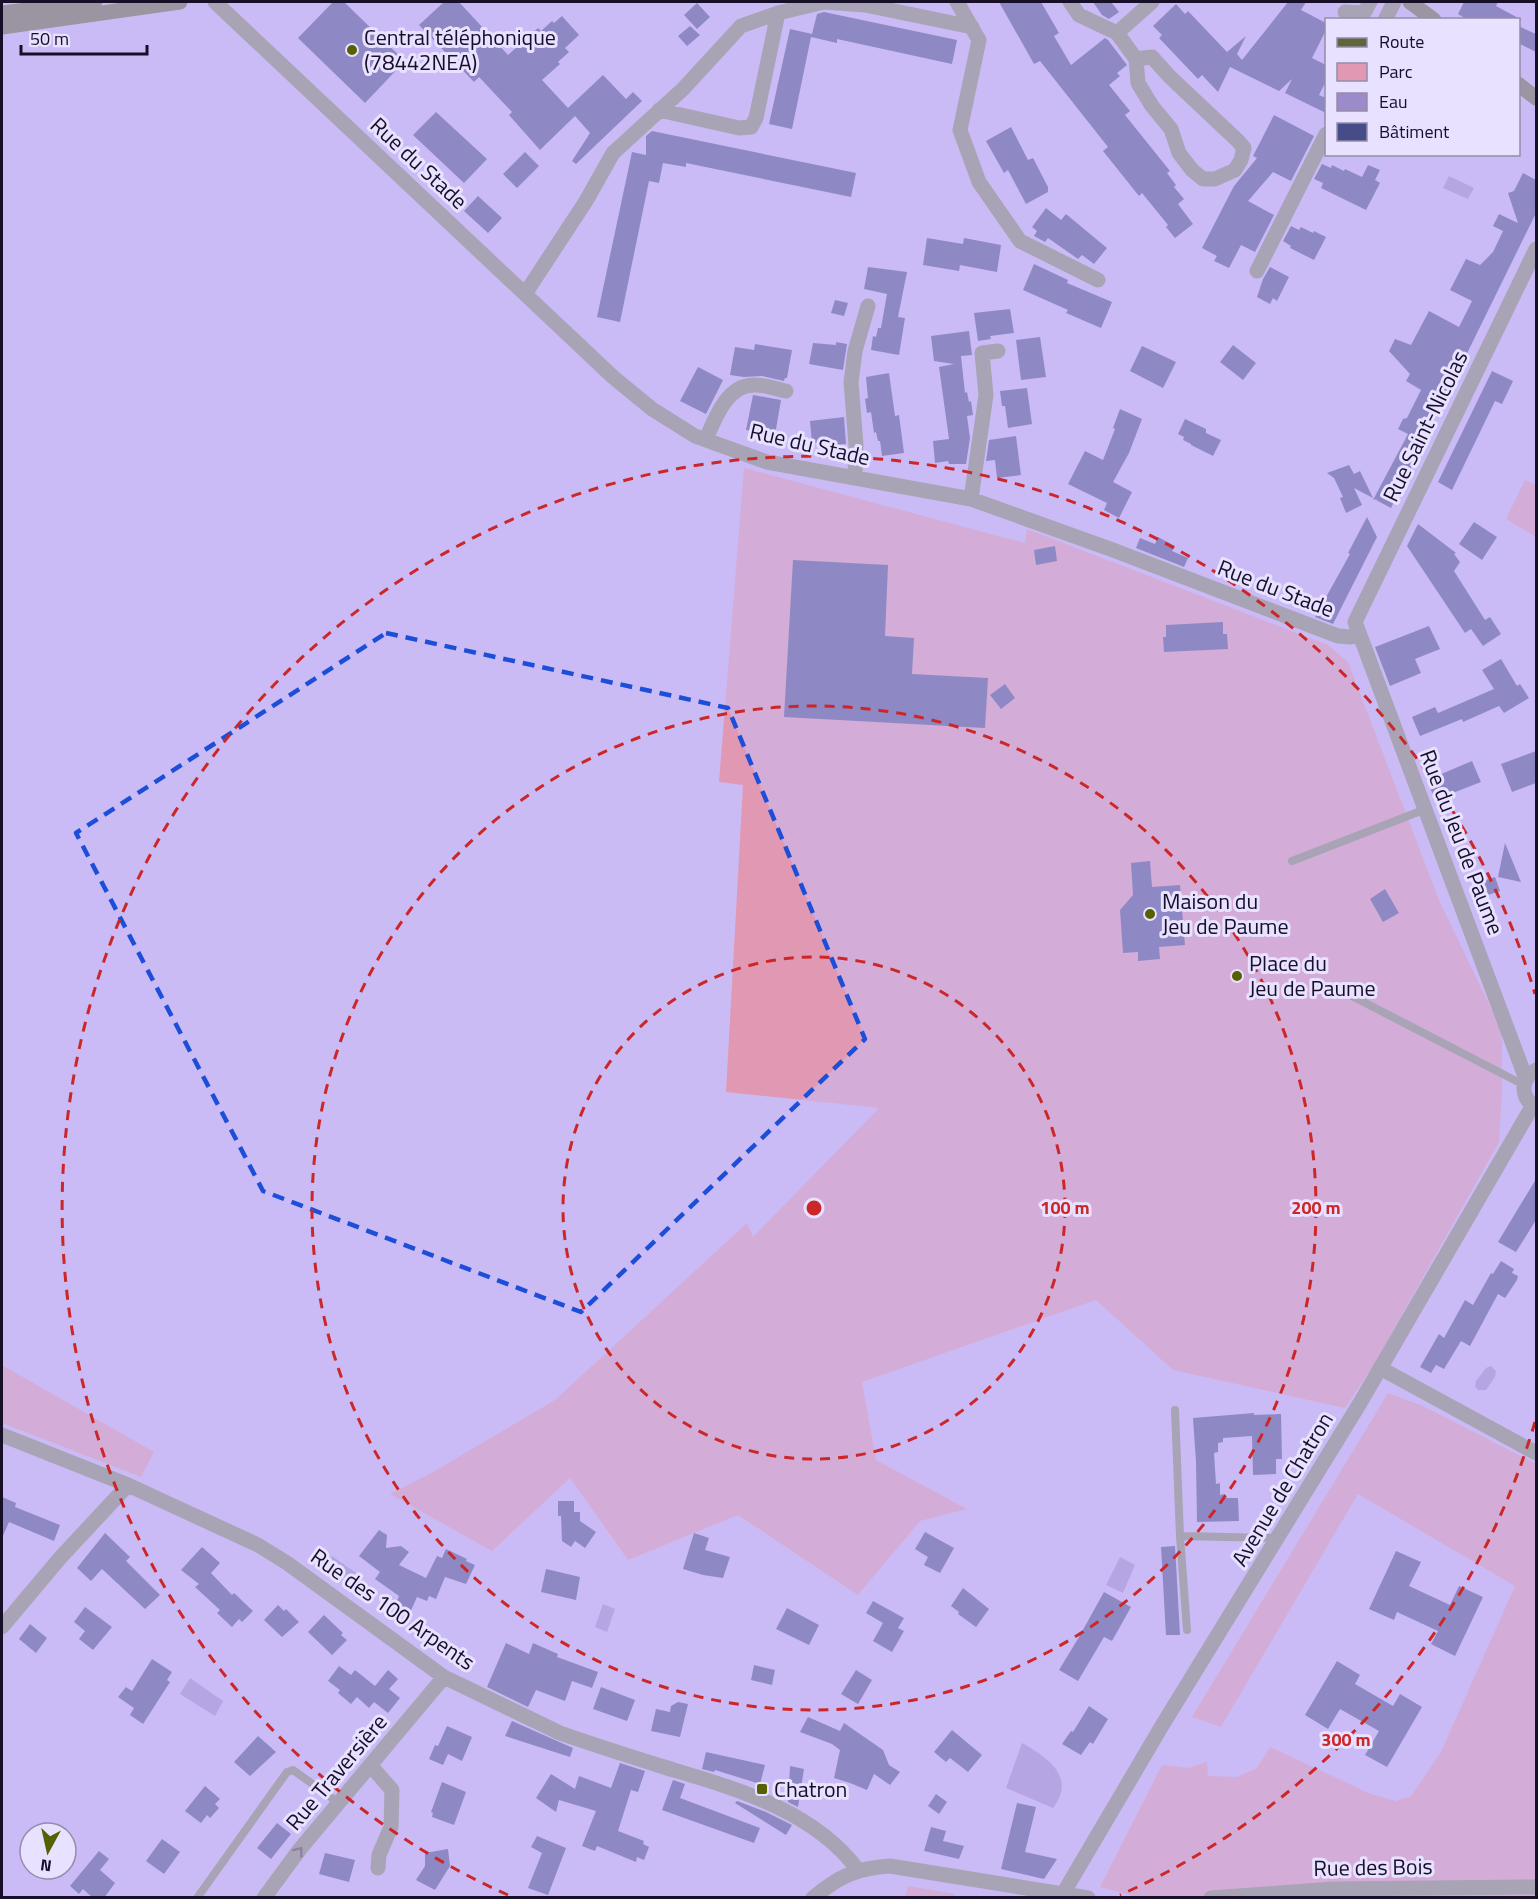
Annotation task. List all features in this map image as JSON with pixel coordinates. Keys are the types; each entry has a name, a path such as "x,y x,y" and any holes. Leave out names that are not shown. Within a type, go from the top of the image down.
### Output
{"main road":[{"path":"2,13 95,2"},
{"path":"2,27 180,2"},
{"path":"1410,2 1431,18"},
{"path":"1520,86 1536,98"}],"street":[{"name":"Rue du Stade","path":"215,2 613,377 652,409 695,436 767,462 971,499 1113,550 1338,636 1351,637 1357,628"},
{"path":"525,294 586,201 613,153 683,88 741,26 778,13 824,2 865,5 972,27"},
{"path":"957,2 979,40 960,130 979,182 1020,241 1098,280"},
{"path":"1070,2 1079,15 1117,33 1136,59 1138,83 1152,106 1171,129 1179,153 1192,170 1203,178 1215,179 1234,170 1241,160 1244,148 1238,141 1152,57 1136,59"},
{"path":"1117,33 1152,2"},
{"path":"1346,12 1364,13 1370,2"},
{"path":"1386,18 1394,2"},
{"path":"659,110 739,128 752,127 756,118 778,13"},
{"path":"1257,272 1325,136"},
{"name":"Rue Saint-Nicolas","path":"1357,628 1536,249"},
{"path":"855,477 856,445 851,382 855,351 868,306"},
{"path":"971,499 986,395 982,353 998,351"},
{"path":"706,440 716,417 728,398 742,387 754,385 786,391"},
{"name":"Rue du Jeu de Paume","path":"1357,628 1529,1078"},
{"name":"Avenue de Chatron","path":"1074,1896 1163,1724 1278,1538 1535,1106 1525,1096 1529,1078"},
{"path":"1380,1368 1536,1453"},
{"name":"Rue des 100 Arpents","path":"2,1435 128,1485 268,1551 444,1677 560,1733 758,1797 802,1821 845,1852 858,1870"},
{"path":"2,1627 60,1558 128,1485"},
{"name":"Rue Traversière","path":"264,1898 300,1849 444,1677"},
{"path":"371,1766 392,1790 391,1827 379,1855 378,1868"},
{"path":"813,1898 858,1870 890,1866 1074,1896"},
{"name":"Rue des Bois","path":"1211,1898 1333,1888 1536,1887"}],"lane":[{"path":"1292,861 1426,809"},
{"path":"1352,996 1529,1078"},
{"path":"1175,1410 1180,1536 1187,1630"},
{"path":"1180,1536 1278,1538"},
{"path":"197,1898 287,1772 293,1770 339,1804"}],"highlighted area":[{"path":"386,633 728,708 865,1039 581,1312 263,1191 76,833"}],"green space":[{"path":"744,468 1025,543 1027,529 1328,645 1348,662 1439,900 1502,1031 1499,1142 1373,1366 1345,1408 1173,1370 1096,1300 862,1382 876,1460 967,1509 920,1521 858,1595 738,1515 628,1560 570,1478 492,1551 390,1494 433,1472 555,1400 747,1223 753,1237 879,1108 726,1092 743,785 719,782"},
{"path":"1525,480 1536,485 1536,537 1506,519"},
{"path":"2,1365 154,1452 141,1477 2,1423"},
{"path":"1388,1393 1423,1406 1536,1464 1536,1897 1142,1898 1100,1887 1162,1765 1188,1768 1207,1762 1208,1776 1237,1777 1257,1768 1270,1747 1371,1794 1396,1801 1411,1796 1441,1752 1515,1586 1358,1494 1221,1727 1192,1717"},
{"path":"908,1886 955,1894 954,1897 905,1897"}],"water":[{"path":"1449,176 1474,188 1468,199 1443,188"},
{"path":"1491,1366 1496,1371 1495,1377 1486,1390 1478,1390 1475,1386 1476,1381 1486,1368"},
{"path":"332,1556 356,1573 349,1582 325,1566"},
{"path":"1120,1557 1135,1565 1123,1593 1106,1585"},
{"path":"603,1604 615,1609 607,1632 595,1627"},
{"path":"190,1678 223,1701 215,1716 180,1694"},
{"path":"1022,1743 1041,1755 1056,1769 1062,1787 1060,1797 1053,1808 1006,1788"}],"building":[{"name":"Central téléphonique (78442NEA)","path":"333,2 344,2 405,61 365,103 298,38"},
{"path":"444,2 459,2 508,55 538,28 541,31 562,16 579,35 565,48 569,52 558,62 560,64 542,80 568,108 603,75 626,99 633,92 642,101 576,164 572,161 590,133 575,116 540,150 509,115 512,112 479,77 474,82 419,25"},
{"path":"999,2 1041,2 1059,33 1054,36 1071,65 1105,38 1108,40 1127,65 1117,73 1120,76 1109,85 1130,111 1125,115 1170,171 1167,173 1176,185 1174,187 1184,199 1178,204 1193,224 1175,238 1166,227 1168,225 1142,193 1139,196 1103,151 1108,147 1040,61 1034,64"},
{"path":"1093,2 1111,2 1119,12 1109,19 1102,15"},
{"path":"1288,2 1306,2 1301,10 1325,22 1325,32 1312,58 1325,64 1325,83 1319,95 1325,98 1325,113 1285,93 1292,79 1279,91 1230,67 1218,92 1202,75 1198,79 1159,38 1162,35 1153,26 1176,4 1185,14 1188,11 1227,52 1246,36 1237,54 1242,60"},
{"path":"1464,2 1498,2 1496,6 1518,18 1465,18 1458,14"},
{"path":"697,3 710,17 697,29 684,15"},
{"path":"824,12 957,40 952,64 837,39 837,43 811,37 792,129 769,124 790,29 812,34 817,14"},
{"path":"690,26 700,35 687,46 678,36"},
{"path":"1520,27 1536,34 1536,52 1520,44"},
{"path":"436,112 487,159 464,183 413,135"},
{"path":"1274,115 1314,136 1291,181 1273,172 1248,201 1274,215 1255,252 1241,245 1229,268 1214,261 1217,256 1202,248 1234,186 1257,158 1253,156"},
{"path":"1011,127 1028,160 1033,158 1048,187 1048,192 1026,204 1008,170 1004,173 986,141"},
{"path":"652,131 856,173 851,197 686,163 686,167 663,163 659,183 649,181 620,322 597,317 632,152 646,155 646,136"},
{"path":"525,152 539,166 517,188 503,174"},
{"path":"1322,164 1331,168 1332,165 1344,171 1345,169 1362,177 1368,165 1380,170 1375,180 1380,183 1366,210 1321,188 1323,183 1314,179"},
{"path":"1523,173 1536,180 1536,213 1391,508 1377,499 1373,500 1408,434 1398,429 1403,419 1407,418 1421,390 1406,381 1410,374 1389,351 1395,339 1411,345 1429,311 1459,327 1472,301 1450,290 1466,259 1480,265 1493,252 1503,231 1493,226 1499,214 1518,223 1508,193 1514,191"},
{"path":"478,196 502,218 488,233 464,211"},
{"path":"1046,208 1061,220 1066,214 1107,248 1094,264 1082,255 1078,259 1048,238 1045,242 1034,236 1037,231 1032,227"},
{"path":"1291,226 1299,230 1301,227 1313,233 1314,231 1326,237 1314,260 1290,248 1291,246 1283,241"},
{"path":"927,238 963,244 964,238 1001,245 997,272 960,265 959,271 923,265"},
{"path":"1034,264 1068,280 1067,283 1112,302 1101,328 1066,313 1068,310 1023,290"},
{"path":"868,267 907,272 898,317 905,318 899,355 871,350 873,336 876,337 878,328 881,328 887,294 864,289"},
{"path":"1270,267 1289,277 1277,301 1273,298 1270,304 1257,297"},
{"path":"835,300 848,303 844,316 831,313"},
{"path":"1010,309 1014,333 990,336 991,339 978,341 974,313"},
{"path":"969,331 972,355 961,356 965,393 967,392 969,402 971,401 973,415 967,416 970,438 966,464 949,464 948,461 935,463 933,441 949,439 939,367 954,364 934,361 931,336"},
{"path":"1040,337 1046,377 1021,380 1016,340"},
{"path":"836,342 847,344 843,370 809,364 813,343 836,345"},
{"path":"755,344 792,350 787,378 784,381 762,376 730,375 735,347 754,350"},
{"path":"1233,345 1256,363 1243,380 1220,362"},
{"path":"1142,346 1176,362 1163,388 1130,371"},
{"path":"698,367 723,380 706,414 680,401"},
{"path":"1492,371 1513,381 1502,404 1495,401 1452,490 1438,482"},
{"path":"889,373 895,416 899,415 904,453 882,456 880,441 878,441 876,432 874,433 871,412 867,413 866,377"},
{"path":"1027,388 1032,424 1008,428 1000,391"},
{"path":"753,395 781,400 775,435 746,430"},
{"path":"1120,409 1142,419 1129,453 1113,482 1132,492 1119,518 1104,510 1107,503 1068,484 1085,451 1103,460"},
{"path":"844,417 846,444 812,443 810,421"},
{"path":"1185,419 1206,429 1206,433 1221,440 1213,456 1183,440 1184,437 1178,434"},
{"path":"1016,436 1021,475 997,478 995,460 986,461 989,440"},
{"path":"1349,465 1354,474 1360,471 1373,498 1354,488 1362,505 1346,513 1340,498 1343,497 1334,478 1327,473"},
{"path":"1367,517 1377,537 1333,624 1315,617 1350,554 1348,553"},
{"path":"1474,522 1497,537 1482,560 1459,544"},
{"path":"1418,524 1456,553 1454,554 1460,562 1454,571 1485,620 1490,617 1501,634 1483,646 1471,629 1465,633 1407,546"},
{"path":"1158,537 1175,546 1172,551 1188,558 1184,567 1136,548 1140,538 1155,544"},
{"path":"1055,546 1057,561 1036,565 1034,550"},
{"path":"793,560 888,565 885,636 914,638 912,674 988,678 985,728 784,717"},
{"path":"1223,622 1223,634 1227,634 1228,649 1164,652 1163,637 1166,637 1166,625"},
{"path":"1429,626 1440,649 1415,659 1421,673 1390,686 1375,647"},
{"path":"1501,659 1517,686 1520,684 1529,698 1504,713 1499,706 1463,722 1462,719 1420,736 1412,717 1435,707 1438,713 1494,689 1482,670"},
{"path":"1005,684 1015,698 1001,709 990,695"},
{"path":"1536,751 1536,783 1512,792 1501,764"},
{"path":"1472,761 1481,782 1435,800 1427,780"},
{"path":"1505,843 1521,882 1498,877"},
{"name":"Maison du Jeu de Paume","path":"1150,861 1152,887 1180,885 1185,945 1159,947 1160,959 1138,961 1138,952 1123,953 1120,910 1133,895 1131,863"},
{"path":"1495,877 1500,891 1485,896 1480,882"},
{"path":"1385,889 1399,913 1383,922 1370,899"},
{"path":"1536,1179 1536,1220 1516,1252 1498,1242"},
{"path":"1501,1261 1514,1269 1512,1273 1518,1276 1517,1280 1505,1298 1498,1294 1470,1346 1461,1341 1444,1369 1436,1365 1431,1373 1420,1367 1439,1334 1444,1338 1465,1300 1473,1305 1491,1273 1493,1274"},
{"path":"1254,1413 1254,1415 1281,1414 1282,1459 1276,1459 1276,1474 1253,1475 1252,1436 1223,1438 1223,1442 1218,1443 1218,1452 1214,1453 1216,1484 1220,1483 1220,1495 1225,1494 1225,1498 1238,1498 1239,1521 1197,1522 1193,1418"},
{"path":"2,1497 16,1503 15,1507 60,1525 54,1541 9,1522 2,1538"},
{"path":"558,1501 574,1501 574,1512 580,1512 580,1521 596,1532 585,1548 575,1541 571,1547 562,1541"},
{"path":"379,1530 387,1535 386,1548 401,1546 409,1552 399,1565 426,1578 437,1556 442,1558 446,1549 467,1559 466,1561 475,1565 466,1584 445,1577 436,1599 429,1596 427,1601 417,1597 409,1615 394,1608 399,1596 375,1579 380,1572 359,1556"},
{"path":"925,1532 954,1548 940,1573 924,1565 928,1557 915,1549"},
{"path":"105,1533 130,1557 126,1561 160,1595 145,1609 102,1569 91,1581 77,1568"},
{"path":"694,1533 709,1538 705,1550 730,1557 723,1578 683,1569"},
{"path":"1175,1546 1180,1635 1166,1635 1161,1547"},
{"path":"202,1547 220,1563 211,1573 232,1595 234,1593 253,1611 242,1622 239,1619 232,1627 217,1613 220,1610 195,1587 199,1584 181,1570"},
{"path":"1396,1551 1421,1562 1409,1586 1450,1605 1459,1586 1483,1597 1455,1656 1431,1644 1438,1631 1397,1612 1394,1620 1369,1609"},
{"path":"546,1569 580,1577 576,1600 541,1592"},
{"path":"963,1588 989,1609 976,1627 951,1606"},
{"path":"1104,1592 1131,1607 1112,1641 1104,1637 1078,1681 1059,1670"},
{"path":"873,1601 904,1618 898,1628 904,1631 892,1652 873,1641 883,1623 866,1613"},
{"path":"278,1605 284,1611 286,1609 299,1622 282,1637 264,1620"},
{"path":"85,1607 112,1627 93,1650 79,1639 85,1631 74,1622"},
{"path":"787,1608 819,1625 809,1645 776,1629"},
{"path":"324,1615 347,1640 332,1655 308,1632"},
{"path":"30,1624 47,1638 36,1653 19,1639"},
{"path":"506,1643 529,1654 533,1643 558,1654 557,1657 598,1672 592,1688 572,1681 565,1701 536,1690 528,1707 487,1687"},
{"path":"152,1659 172,1672 167,1680 170,1682 143,1724 130,1715 134,1708 118,1697 126,1687 132,1691"},
{"path":"1337,1661 1360,1675 1355,1684 1393,1706 1400,1694 1422,1707 1387,1767 1365,1755 1379,1731 1340,1709 1328,1729 1305,1715"},
{"path":"754,1665 775,1670 772,1685 751,1680"},
{"path":"339,1666 351,1675 355,1670 375,1686 388,1670 398,1679 389,1689 400,1698 388,1713 374,1702 369,1708 357,1697 351,1704 338,1693 340,1690 328,1681"},
{"path":"856,1670 872,1680 858,1704 841,1694"},
{"path":"601,1687 635,1700 627,1721 593,1709"},
{"path":"678,1702 688,1704 680,1737 651,1731 656,1709 670,1712 671,1706"},
{"path":"1089,1706 1108,1719 1093,1744 1090,1742 1081,1755 1062,1744 1071,1731 1073,1732"},
{"path":"808,1717 840,1731 844,1723 883,1750 889,1765 900,1772 890,1785 874,1774 867,1790 834,1778 840,1750 832,1744 800,1732"},
{"path":"512,1721 573,1748 570,1757 505,1736"},
{"path":"447,1726 472,1737 462,1761 448,1754 443,1765 429,1759"},
{"path":"952,1730 982,1755 968,1772 950,1758 946,1762 934,1752"},
{"path":"258,1736 276,1752 250,1776 234,1762"},
{"path":"706,1752 765,1765 760,1784 715,1770 714,1772 702,1769"},
{"path":"620,1763 645,1771 638,1792 631,1790 618,1831 644,1841 643,1844 649,1847 644,1860 637,1857 636,1862 597,1846 595,1851 582,1846 596,1811 559,1800 556,1812 536,1798 551,1774 575,1789 579,1776 611,1788"},
{"path":"790,1766 804,1769 798,1807 788,1802"},
{"path":"673,1780 685,1784 680,1798 760,1828 754,1843 662,1810"},
{"path":"442,1782 466,1792 454,1825 432,1817 431,1812"},
{"path":"205,1786 220,1799 215,1804 219,1808 210,1818 207,1815 201,1823 185,1811"},
{"path":"936,1794 947,1802 939,1814 928,1806"},
{"path":"737,1801 792,1825 786,1835 735,1803"},
{"path":"1017,1803 1036,1807 1025,1852 1057,1859 1044,1879 1001,1869"},
{"path":"277,1823 291,1834 271,1859 257,1848"},
{"path":"931,1827 946,1831 943,1841 964,1846 959,1859 924,1851"},
{"path":"537,1836 566,1848 548,1895 528,1888 542,1853 531,1847"},
{"path":"162,1839 180,1852 164,1874 146,1861"},
{"path":"448,1849 450,1866 435,1890 416,1880 425,1866 425,1853"},
{"path":"99,1851 109,1859 100,1870 115,1883 104,1898 93,1898 83,1889 79,1894 70,1886 74,1881 78,1881 78,1876"},
{"path":"325,1853 355,1860 349,1882 319,1874"}],"place":[{"name":"Central téléphonique (78442NEA)","path":"352,50"},
{"name":"Maison du Jeu de Paume","path":"1150,914"},
{"name":"Place du Jeu de Paume","path":"1237,976"},
{"name":"Chatron","path":"762,1789"}]}
